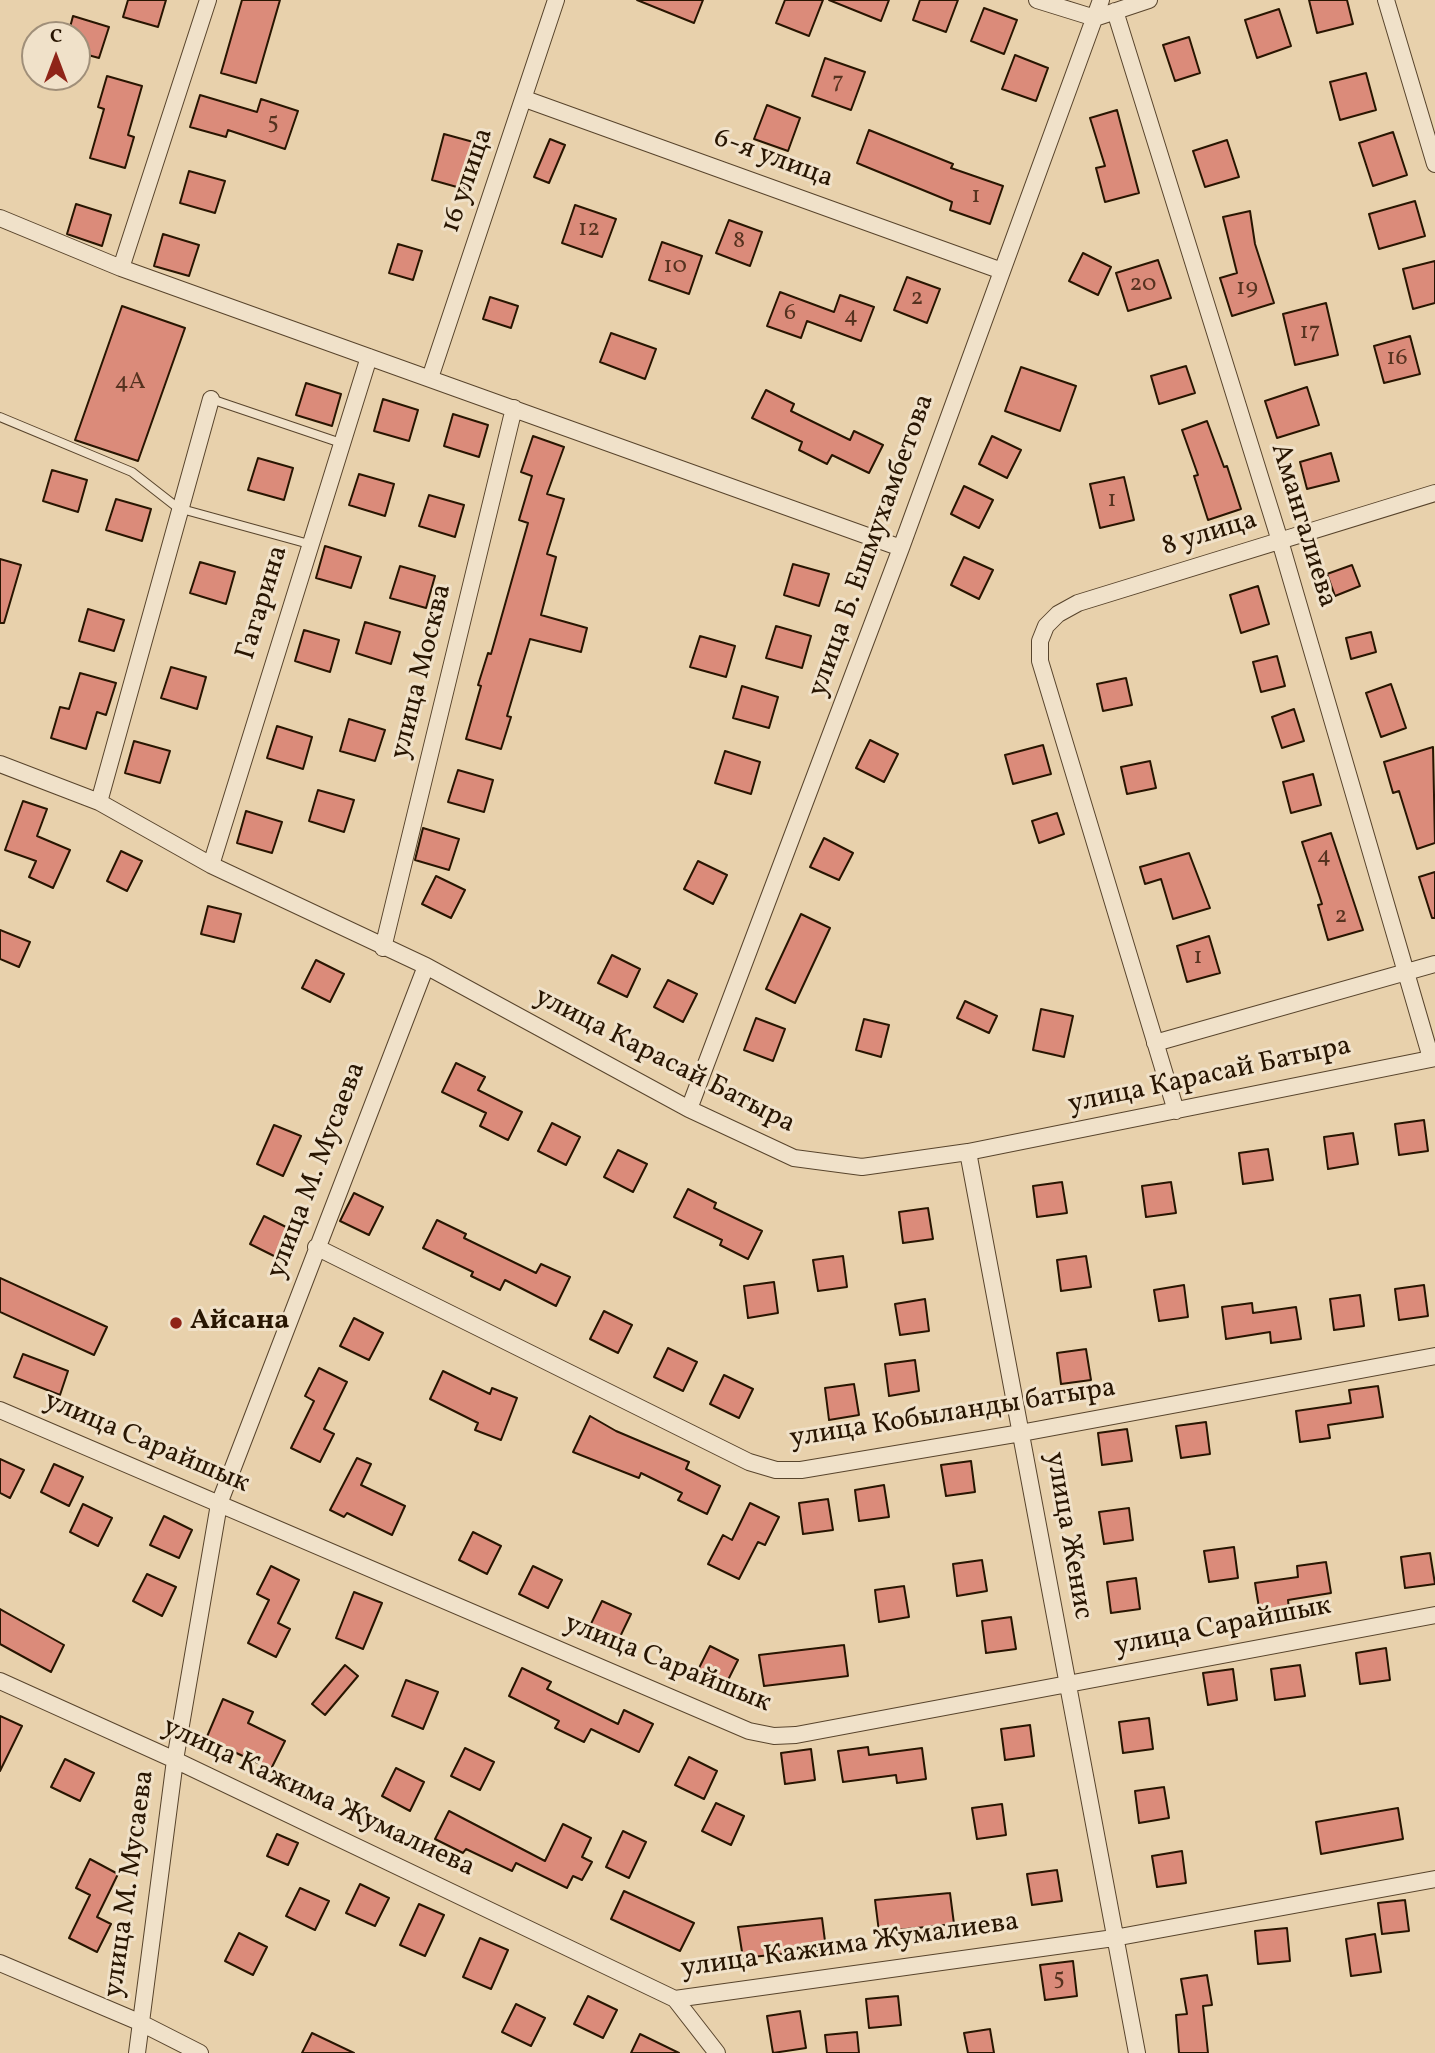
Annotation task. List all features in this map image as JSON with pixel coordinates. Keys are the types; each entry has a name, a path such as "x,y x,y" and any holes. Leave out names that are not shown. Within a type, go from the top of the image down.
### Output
{"street":[{"path":"121,268 208,0"},
{"name":"16 улица","path":"430,378 556,0"},
{"path":"1037,0 1095,18 1149,0"},
{"name":"улица Б. Ешмухамбетова","path":"690,1109 901,548 1101,0"},
{"path":"1386,0 1435,164"},
{"name":"Амангалиева","path":"1115,11 1280,541 1433,1058"},
{"name":"6-я улица","path":"525,99 1002,271"},
{"path":"0,218 121,268 901,548"},
{"name":"Гагарина","path":"211,865 369,356"},
{"path":"99,802 178,508 211,399"},
{"name":"улица Москва","path":"383,948 514,408"},
{"name":"8 улица","path":"1155,1043 1040,661 1040,641 1046,626 1058,614 1079,603 1435,493"},
{"name":"улица Карасай Батыра","path":"0,764 99,802 211,865 426,966 690,1109 794,1158 862,1167 968,1152 1433,1058"},
{"path":"1175,1111 1155,1043 1435,964"},
{"name":"улица М. Мусаева","path":"137,2053 175,1760 219,1504 426,966"},
{"name":"улица Женис","path":"968,1152 1137,2053"},
{"name":"улица Кобыланды батыра","path":"316,1247 749,1462 775,1470 800,1470 1021,1433 1435,1356"},
{"name":"улица Сарайшык","path":"0,1410 749,1731 774,1736 796,1735 1435,1615"},
{"name":"улица Кажима Жумалиева","path":"0,1681 175,1760 674,1999 1114,1938 1435,1879"},
{"path":"0,1963 139,2022 201,2053"},
{"path":"674,1999 716,2053"}],"lane":[{"path":"211,399 341,443"},
{"path":"0,417 132,472 178,508 309,544"}],"building":[{"path":"128,0 166,0 158,27 123,17"},
{"path":"242,0 280,0 256,83 221,73"},
{"path":"637,0 703,0 694,23"},
{"path":"785,0 823,0 809,36 776,23"},
{"path":"829,0 889,0 881,21"},
{"path":"920,0 958,0 946,32 913,20"},
{"path":"1309,0 1347,0 1353,24 1317,33"},
{"path":"984,8 1017,20 1004,54 971,41"},
{"path":"1279,9 1291,46 1257,58 1245,20"},
{"path":"73,16 89,21 72,21"},
{"path":"91,22 109,27 99,58 91,56"},
{"path":"1189,37 1200,73 1175,81 1163,45"},
{"path":"1015,55 1048,68 1036,101 1002,89"},
{"path":"825,58 865,72 851,110 812,96"},
{"path":"1366,73 1376,110 1340,120 1330,82"},
{"path":"107,76 142,86 128,135 134,137 125,168 90,158 104,109 98,107"},
{"path":"200,95 257,112 261,99 298,111 285,149 228,130 226,137 190,127"},
{"path":"767,105 800,118 788,151 754,139"},
{"path":"1117,110 1139,193 1105,202 1096,168 1105,166 1090,118"},
{"path":"869,130 953,164 951,168 1003,186 990,224 950,210 952,202 857,163"},
{"path":"1393,132 1407,175 1373,186 1359,143"},
{"path":"444,134 477,143 464,189 432,180"},
{"path":"550,139 565,145 549,183 534,177"},
{"path":"1227,140 1239,177 1205,187 1193,151"},
{"path":"189,171 225,181 215,213 180,203"},
{"path":"1415,201 1425,236 1379,249 1369,214"},
{"path":"76,204 111,215 102,246 67,234"},
{"path":"575,205 616,219 602,257 562,243"},
{"path":"1250,211 1255,244 1274,303 1232,316 1220,278 1237,273 1223,217"},
{"path":"729,220 762,232 750,266 716,253"},
{"path":"163,234 199,245 189,276 154,266"},
{"path":"662,242 702,256 689,294 649,280"},
{"path":"398,244 422,251 413,280 389,273"},
{"path":"1083,253 1111,267 1098,295 1069,281"},
{"path":"1158,260 1171,298 1128,311 1116,273"},
{"path":"1435,261 1435,303 1413,309 1403,269"},
{"path":"907,277 940,289 927,323 894,310"},
{"path":"780,292 834,312 840,295 874,307 861,341 807,321 801,338 767,326"},
{"path":"490,297 518,306 511,328 483,319"},
{"path":"1326,303 1338,355 1295,365 1283,314"},
{"path":"122,306 185,328 138,461 75,440"},
{"path":"611,333 656,349 645,379 600,362"},
{"path":"1410,336 1420,374 1384,383 1374,346"},
{"path":"1186,366 1195,393 1159,404 1151,376"},
{"path":"1021,367 1076,386 1060,431 1005,411"},
{"path":"306,383 341,394 332,426 296,415"},
{"path":"1307,387 1319,425 1277,438 1265,401"},
{"path":"766,390 794,404 791,411 850,440 854,431 883,445 869,473 832,455 827,464 799,450 802,442 752,418"},
{"path":"383,399 418,410 409,441 374,431"},
{"path":"453,414 488,425 479,457 444,446"},
{"path":"1207,421 1224,467 1227,466 1241,509 1208,520 1194,476 1198,475 1182,430"},
{"path":"533,436 564,447 547,494 564,499 547,554 556,557 541,615 587,628 581,652 530,639 507,716 511,717 501,749 466,739 481,686 478,685 488,653 491,654 528,523 519,520 532,476 521,472"},
{"path":"992,436 1021,450 1007,478 979,464"},
{"path":"1331,453 1339,481 1307,489 1300,462"},
{"path":"258,458 293,468 284,500 248,490"},
{"path":"52,470 87,480 78,512 43,501"},
{"path":"359,474 394,484 385,516 349,505"},
{"path":"1124,477 1134,520 1100,528 1090,484"},
{"path":"964,486 993,500 979,528 951,514"},
{"path":"429,495 464,505 455,537 419,526"},
{"path":"116,499 151,509 142,541 106,530"},
{"path":"325,546 361,557 351,588 316,578"},
{"path":"964,557 993,570 979,599 951,585"},
{"path":"0,559 21,565 4,623 0,623"},
{"path":"200,562 235,572 226,604 190,593"},
{"path":"793,564 829,574 819,606 784,595"},
{"path":"1352,565 1360,586 1335,596 1327,574"},
{"path":"400,566 435,576 426,608 390,598"},
{"path":"1258,586 1269,624 1241,633 1230,595"},
{"path":"88,609 124,620 114,651 79,641"},
{"path":"365,622 400,632 391,664 356,653"},
{"path":"776,626 811,636 802,668 766,658"},
{"path":"304,630 339,640 330,672 295,661"},
{"path":"1371,632 1376,652 1351,659 1346,638"},
{"path":"700,636 735,646 726,677 690,667"},
{"path":"1277,656 1285,686 1261,692 1253,662"},
{"path":"171,667 206,677 197,709 161,698"},
{"path":"80,673 116,683 106,715 97,712 86,749 51,738 60,707 69,709"},
{"path":"1126,678 1132,705 1103,711 1097,684"},
{"path":"1391,684 1406,728 1381,737 1366,693"},
{"path":"742,686 778,697 769,728 733,718"},
{"path":"1294,709 1304,741 1282,748 1272,717"},
{"path":"349,719 385,730 375,761 340,751"},
{"path":"277,726 312,737 303,769 267,758"},
{"path":"870,740 898,754 884,782 856,768"},
{"path":"134,741 170,751 160,783 125,773"},
{"path":"1043,745 1051,774 1013,784 1005,755"},
{"path":"1433,747 1435,843 1417,849 1399,791 1393,793 1384,762"},
{"path":"725,751 760,762 751,794 715,783"},
{"path":"1150,761 1156,788 1127,794 1121,767"},
{"path":"458,770 493,780 484,812 448,802"},
{"path":"1313,774 1321,805 1291,813 1283,782"},
{"path":"318,790 354,800 344,832 309,821"},
{"path":"23,801 47,809 37,836 70,850 53,888 29,877 36,861 5,850"},
{"path":"246,811 282,822 272,853 237,843"},
{"path":"1057,813 1064,834 1039,843 1032,821"},
{"path":"423,828 459,839 449,870 415,860"},
{"path":"1331,833 1363,930 1328,940 1318,905 1322,904 1302,842"},
{"path":"824,838 853,853 839,880 810,867"},
{"path":"121,851 142,861 127,891 107,881"},
{"path":"1189,853 1210,908 1173,919 1161,879 1145,884 1140,867"},
{"path":"698,861 727,875 713,904 684,889"},
{"path":"1435,872 1435,918 1432,918 1419,877"},
{"path":"436,876 465,890 451,918 422,904"},
{"path":"208,906 241,914 234,942 201,934"},
{"path":"801,914 830,928 795,1003 766,989"},
{"path":"0,930 30,942 19,967 0,959"},
{"path":"1209,936 1220,973 1187,982 1177,946"},
{"path":"612,955 640,969 627,997 598,983"},
{"path":"316,960 344,974 330,1002 302,988"},
{"path":"668,980 697,994 683,1022 654,1007"},
{"path":"965,1001 997,1016 989,1033 957,1018"},
{"path":"1041,1009 1073,1016 1064,1057 1033,1050"},
{"path":"756,1018 785,1029 773,1061 744,1050"},
{"path":"864,1019 889,1025 881,1057 856,1050"},
{"path":"456,1063 485,1077 478,1090 522,1112 508,1140 480,1126 486,1113 442,1092"},
{"path":"1424,1120 1428,1151 1399,1155 1395,1124"},
{"path":"552,1123 580,1137 566,1165 538,1151"},
{"path":"274,1125 301,1136 283,1176 257,1164"},
{"path":"1353,1133 1358,1164 1328,1169 1324,1137"},
{"path":"1268,1149 1273,1180 1243,1184 1239,1153"},
{"path":"618,1150 647,1164 633,1192 604,1177"},
{"path":"1062,1182 1067,1213 1037,1217 1033,1186"},
{"path":"1171,1182 1176,1213 1146,1217 1142,1186"},
{"path":"688,1189 716,1203 714,1208 762,1231 748,1259 720,1245 722,1240 674,1217"},
{"path":"354,1193 383,1207 369,1235 340,1221"},
{"path":"928,1208 933,1239 903,1243 899,1212"},
{"path":"264,1216 292,1230 278,1258 250,1244"},
{"path":"437,1220 466,1234 464,1238 536,1273 541,1264 570,1277 556,1306 505,1280 500,1290 471,1276 473,1272 423,1248"},
{"path":"843,1256 847,1287 818,1291 813,1260"},
{"path":"1086,1256 1091,1287 1061,1291 1057,1260"},
{"path":"0,1278 107,1327 94,1355 0,1312"},
{"path":"774,1282 778,1313 748,1318 744,1286"},
{"path":"1184,1285 1188,1317 1159,1321 1154,1290"},
{"path":"1424,1285 1428,1316 1399,1320 1395,1289"},
{"path":"1360,1295 1364,1326 1334,1330 1330,1299"},
{"path":"925,1299 929,1331 900,1335 895,1304"},
{"path":"1252,1303 1253,1313 1296,1307 1301,1339 1271,1343 1270,1332 1226,1339 1222,1307"},
{"path":"604,1311 632,1325 618,1353 590,1339"},
{"path":"354,1318 383,1333 369,1360 340,1346"},
{"path":"668,1348 697,1362 683,1391 654,1377"},
{"path":"1086,1349 1091,1380 1061,1384 1057,1353"},
{"path":"23,1354 68,1371 60,1395 14,1377"},
{"path":"915,1360 919,1391 889,1396 885,1364"},
{"path":"319,1368 347,1382 324,1429 334,1434 320,1462 291,1448 314,1401 305,1396"},
{"path":"443,1371 490,1394 492,1388 517,1398 501,1440 475,1430 478,1423 430,1399"},
{"path":"724,1375 753,1389 739,1418 710,1404"},
{"path":"854,1384 859,1415 829,1420 825,1388"},
{"path":"1378,1386 1383,1417 1328,1425 1330,1438 1300,1442 1296,1411 1351,1403 1349,1390"},
{"path":"590,1416 616,1431 689,1462 686,1469 720,1486 707,1514 678,1500 682,1493 641,1473 639,1478 573,1452"},
{"path":"1206,1422 1210,1454 1181,1458 1176,1426"},
{"path":"1127,1429 1132,1461 1102,1465 1098,1433"},
{"path":"357,1458 371,1464 361,1485 405,1506 392,1535 347,1513 344,1517 330,1510"},
{"path":"0,1459 24,1470 10,1498 0,1493"},
{"path":"971,1461 975,1492 946,1496 941,1465"},
{"path":"54,1464 83,1477 69,1506 41,1492"},
{"path":"884,1485 889,1517 859,1521 855,1490"},
{"path":"828,1499 833,1530 803,1534 799,1503"},
{"path":"750,1503 779,1517 765,1545 758,1542 739,1579 708,1564 723,1535 732,1540"},
{"path":"83,1504 112,1518 98,1546 70,1532"},
{"path":"1129,1508 1133,1540 1104,1544 1099,1512"},
{"path":"164,1516 192,1530 179,1558 150,1545"},
{"path":"473,1532 501,1546 487,1574 459,1560"},
{"path":"1234,1547 1238,1578 1209,1582 1204,1551"},
{"path":"1430,1553 1435,1584 1405,1588 1401,1557"},
{"path":"982,1560 987,1591 957,1596 953,1564"},
{"path":"1326,1562 1331,1593 1288,1600 1289,1610 1260,1614 1255,1583 1298,1577 1297,1566"},
{"path":"271,1566 299,1580 278,1623 290,1629 276,1657 248,1643 269,1600 257,1594"},
{"path":"533,1566 562,1580 548,1608 519,1594"},
{"path":"147,1574 176,1587 162,1616 133,1601"},
{"path":"1136,1578 1140,1609 1111,1613 1107,1582"},
{"path":"904,1586 909,1617 879,1622 875,1590"},
{"path":"354,1592 382,1603 363,1649 336,1638"},
{"path":"602,1601 631,1614 617,1643 589,1628"},
{"path":"0,1609 64,1645 51,1672 0,1644"},
{"path":"1011,1617 1016,1649 986,1653 982,1621"},
{"path":"844,1645 848,1676 764,1686 759,1655"},
{"path":"710,1646 738,1660 724,1688 696,1674"},
{"path":"1386,1648 1390,1680 1360,1684 1356,1653"},
{"path":"345,1665 358,1676 325,1715 312,1704"},
{"path":"1300,1665 1305,1696 1275,1700 1271,1669"},
{"path":"522,1668 551,1682 547,1689 618,1724 624,1710 653,1724 639,1752 591,1729 584,1742 555,1728 559,1721 509,1696"},
{"path":"1233,1669 1237,1700 1208,1705 1203,1673"},
{"path":"406,1680 438,1692 423,1729 392,1716"},
{"path":"223,1699 253,1712 248,1723 285,1741 271,1769 206,1739"},
{"path":"0,1716 22,1726 0,1771"},
{"path":"1149,1718 1153,1749 1123,1753 1119,1722"},
{"path":"1030,1725 1034,1756 1005,1760 1001,1729"},
{"path":"868,1747 869,1755 922,1748 926,1779 897,1783 896,1775 843,1782 838,1751"},
{"path":"465,1748 494,1762 480,1790 451,1776"},
{"path":"811,1749 815,1780 785,1784 781,1753"},
{"path":"689,1757 717,1771 704,1799 675,1785"},
{"path":"65,1759 94,1773 80,1801 51,1787"},
{"path":"396,1768 424,1782 410,1811 382,1796"},
{"path":"1164,1787 1169,1818 1139,1823 1135,1791"},
{"path":"716,1803 744,1816 731,1845 702,1831"},
{"path":"1002,1804 1006,1835 977,1839 972,1808"},
{"path":"1398,1808 1403,1839 1321,1854 1316,1822"},
{"path":"449,1811 545,1861 563,1824 591,1838 582,1857 592,1862 582,1880 573,1876 567,1888 516,1863 512,1871 466,1849 463,1853 435,1839"},
{"path":"623,1831 646,1842 629,1878 606,1867"},
{"path":"277,1834 298,1843 288,1865 267,1856"},
{"path":"1182,1851 1186,1883 1157,1887 1152,1856"},
{"path":"90,1859 118,1874 97,1917 111,1924 97,1952 69,1938 90,1895 76,1888"},
{"path":"1057,1870 1062,1901 1032,1905 1027,1874"},
{"path":"360,1884 389,1898 375,1926 346,1913"},
{"path":"300,1888 329,1901 315,1930 286,1916"},
{"path":"624,1891 694,1923 680,1951 611,1919"},
{"path":"950,1893 954,1924 879,1932 875,1900"},
{"path":"1405,1900 1409,1931 1382,1934 1378,1903"},
{"path":"419,1904 444,1915 425,1956 400,1945"},
{"path":"822,1918 826,1949 743,1958 738,1927"},
{"path":"1287,1928 1290,1961 1258,1964 1255,1931"},
{"path":"239,1933 267,1947 253,1975 225,1961"},
{"path":"1375,1934 1381,1972 1351,1976 1346,1939"},
{"path":"480,1938 508,1950 491,1989 463,1977"},
{"path":"1073,1961 1077,1996 1045,2000 1040,1965"},
{"path":"1207,1975 1212,2005 1203,2006 1208,2053 1179,2053 1176,2015 1187,2014 1181,1979"},
{"path":"588,1996 617,2010 603,2038 574,2024"},
{"path":"898,1996 901,2025 869,2028 866,1999"},
{"path":"516,2004 545,2018 531,2046 502,2032"},
{"path":"800,2011 806,2048 773,2053 767,2016"},
{"path":"990,2029 994,2053 968,2053 964,2033"},
{"path":"857,2032 859,2053 827,2053 825,2035"},
{"path":"312,2033 354,2053 302,2053"},
{"path":"640,2034 679,2053 631,2053"}],"place":[{"name":"Айсана","path":"176,1323"}]}
